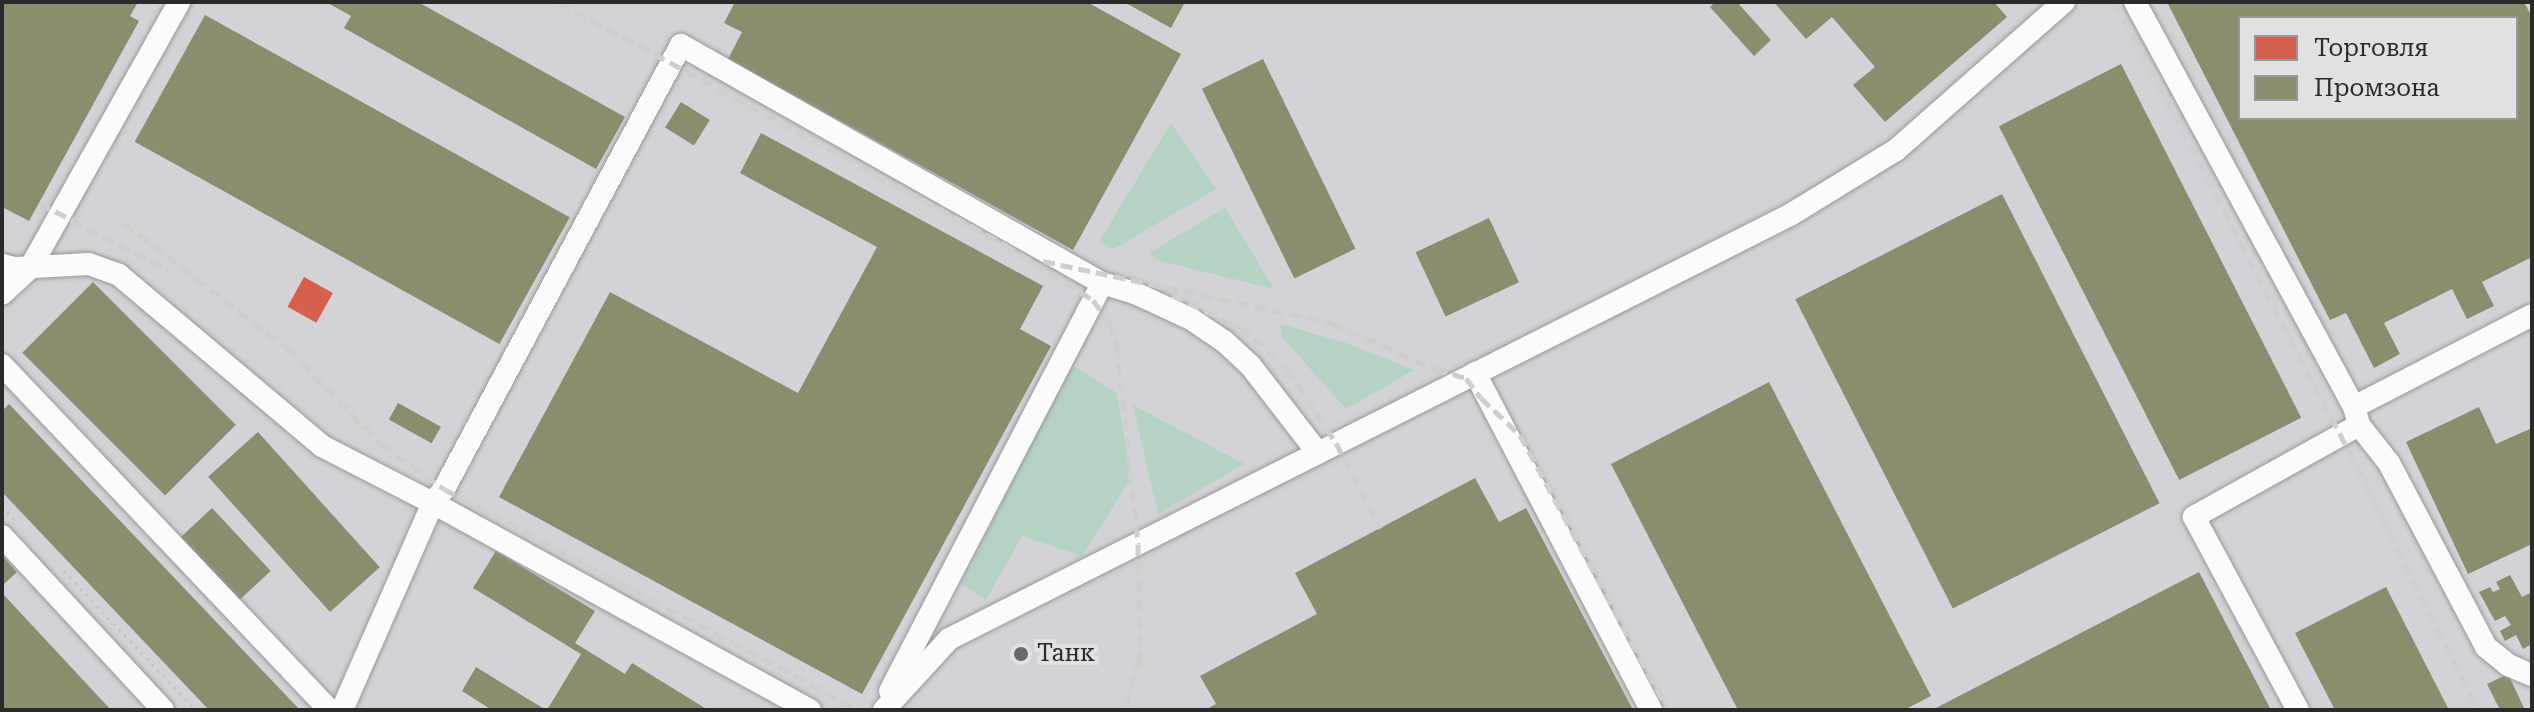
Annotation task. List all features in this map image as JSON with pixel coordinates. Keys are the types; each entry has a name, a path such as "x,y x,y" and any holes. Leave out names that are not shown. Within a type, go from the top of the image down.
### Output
{"lane":[{"path":"2,294 30,268 179,2"},
{"path":"882,710 949,639 1790,215 1896,150 2064,2"},
{"path":"2135,2 2357,416 2389,463 2486,647 2508,665 2532,675"},
{"path":"342,710 433,503 444,489 681,45 1102,283 1135,293 1191,319 1224,341 1250,365 1318,453"},
{"path":"2,265 30,268 89,264 119,275 322,446 433,503 810,710"},
{"path":"882,710 1102,283"},
{"path":"2298,710 2194,517 2357,416 2532,315"},
{"path":"2,365 329,710"},
{"path":"1475,373 1651,710"},
{"path":"2,536 163,710"}],"path":[{"path":"2,506 24,528"},
{"path":"56,562 196,710"}],"shaded area":[{"path":"2,2 2532,2 2532,710 2,710"}],"green space":[{"path":"1171,123 1216,189 1112,250 1100,240"},
{"path":"1225,208 1274,289 1157,260 1149,253"},
{"path":"1280,324 1346,343 1414,370 1346,409 1282,337"},
{"path":"1070,364 1117,393 1131,478 1082,556 1022,536 986,600 962,584"},
{"path":"1133,405 1244,464 1158,514"}],"building: Торговля":[{"path":"304,277 333,293 316,323 288,307"}],"building: Промзона":[{"path":"2,2 138,2 130,16 139,21 29,221 4,208 2,212"},
{"path":"326,2 418,2 625,117 596,169 344,28 351,16"},
{"path":"735,2 1087,2 1181,54 1073,250 728,59 742,32 724,23"},
{"path":"1124,2 1185,2 1171,28"},
{"path":"1715,2 1737,2 1771,40 1754,56 1710,7"},
{"path":"1774,2 1994,2 2007,17 1885,122 1853,85 1875,67 1832,17 1806,39"},
{"path":"2167,2 2524,2 2532,17 2532,257 2482,282 2494,306 2467,319 2452,289 2384,323 2400,354 2374,368 2346,313 2330,320"},
{"path":"205,15 570,217 499,344 135,142"},
{"path":"1263,59 1355,249 1294,278 1202,89"},
{"path":"2121,64 2301,418 2179,480 1999,126"},
{"path":"681,102 710,120 694,145 665,127"},
{"path":"761,133 1043,286 1020,329 1051,346 862,694 499,497 610,292 798,393 877,247 740,173"},
{"path":"2002,194 2160,503 1953,609 1795,299"},
{"path":"1489,218 1519,282 1446,317 1416,252"},
{"path":"93,282 236,425 165,496 22,353"},
{"path":"1769,382 1931,696 1904,710 1738,710 1611,464"},
{"path":"398,403 441,427 432,443 389,420"},
{"path":"9,404 300,710 209,710 2,492 2,411"},
{"path":"2479,407 2496,444 2532,428 2532,544 2468,574 2406,442"},
{"path":"258,432 380,567 330,612 208,477"},
{"path":"1475,478 1499,522 1526,508 1633,710 1205,710 1216,704 1200,676 1317,614 1295,573"},
{"path":"212,508 271,571 239,600 181,537"},
{"path":"496,551 595,611 575,643 625,674 632,663 708,710 547,710 581,654 473,588"},
{"path":"2,555 17,572 2,586"},
{"path":"2199,572 2271,710 1932,710"},
{"path":"2510,575 2522,597 2532,592 2532,644 2523,649 2516,635 2505,641 2500,631 2511,625 2505,616 2495,621 2479,592 2490,587 2493,592 2500,589 2496,582"},
{"path":"2386,587 2449,710 2335,710 2295,633"},
{"path":"2,593 111,710 2,710"},
{"path":"476,667 546,710 492,710 462,691"},
{"path":"2508,674 2525,710 2500,710 2487,684"}],"railway":[{"path":"559,2 1004,244 1093,300 1110,323 1117,346 1138,544 1140,658 1124,710"},
{"path":"2115,2 2365,482 2478,710"},
{"path":"39,203 168,269"},
{"path":"124,223 288,349 381,444 444,489 859,710"},
{"path":"1043,261 1332,323 1435,369 1466,378 1481,398 1520,435 1668,710"},
{"path":"1172,295 1240,327 1287,368 1336,443 1380,528"}],"place":[{"name":"Танк","path":"1021,654"}]}
